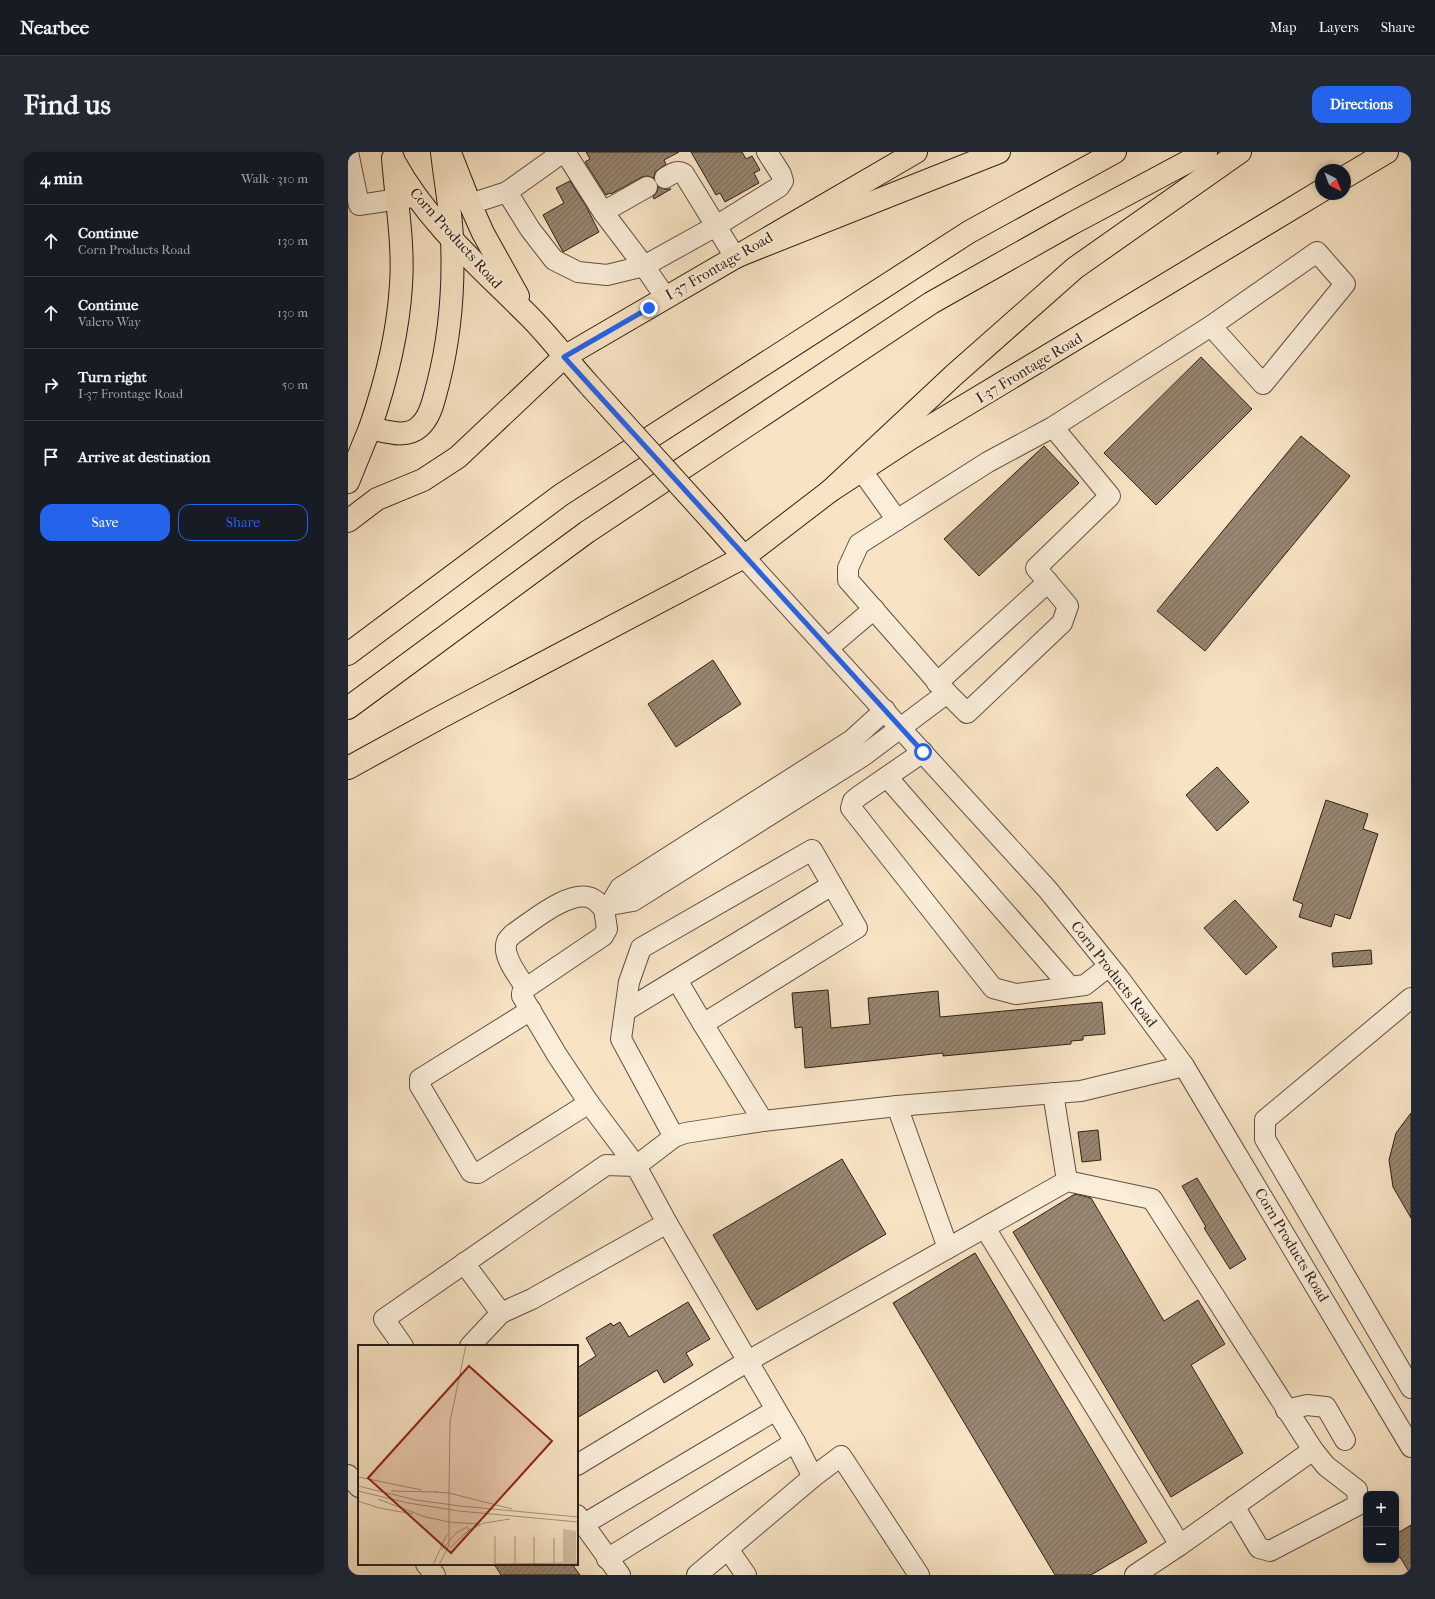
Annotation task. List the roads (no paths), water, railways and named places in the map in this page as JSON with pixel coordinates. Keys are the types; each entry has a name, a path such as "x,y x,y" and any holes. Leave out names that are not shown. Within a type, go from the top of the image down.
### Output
{"main road":[{"path":"370,428 407,434 418,428 426,419 433,400 444,357 452,283 452,238 442,152"},
{"name":"Corn Products Road","path":"450,152 470,204 496,257 530,318"},
{"name":"I-37 Frontage Road","path":"348,521 377,499 423,480 458,457 564,357 916,152"},
{"path":"735,257 999,152"},
{"path":"348,654 561,495 969,232 1115,152"},
{"path":"348,708 587,532 931,303 1071,224 1206,152"},
{"path":"830,491 954,375 1075,268 1240,152"},
{"path":"1351,174 1388,152"},
{"name":"Corn Products Road","path":"392,155 406,198 452,238 486,275 530,318 744,556"},
{"path":"348,482 370,428 389,364 401,285 400,248 406,198 429,195 438,191 446,184"},
{"name":"I-37 Frontage Road","path":"348,768 744,556 830,491 912,438 1315,195"}],"street":[{"path":"348,152 359,206 406,198"},
{"path":"470,204 507,192 564,152 603,212 666,298"},
{"path":"507,192 530,229 554,260 578,272 607,275 644,266 716,226 779,187 783,181 781,174 767,152"},
{"path":"665,178 676,172 684,174 735,257"},
{"path":"603,212 647,187"},
{"path":"1053,427 1110,496 1036,568 1068,606 1062,623 967,713 942,688 848,580 848,568 859,544 988,462 1053,427 1211,326 1317,252 1345,284 1263,384 1211,326"},
{"path":"862,471 897,520"},
{"name":"Corn Products Road","path":"744,556 1048,890 1109,966 1184,1066 1411,1447"},
{"path":"526,988 511,965 506,948 507,941 513,934 561,902 579,896 593,898 607,907 633,901 863,756 901,728 1048,582"},
{"path":"828,648 874,609"},
{"path":"813,1477 795,1442 666,1223 636,1166 557,1055 522,996 522,993 526,988 603,936 607,929 607,907 620,888 852,740 884,710"},
{"path":"923,752 859,796 853,801 851,808 993,988 1016,994 1085,985 1109,966"},
{"path":"887,777 1065,981 1067,987"},
{"path":"674,1137 621,1039 629,982 641,948 812,850 857,928 703,1024"},
{"path":"625,1010 832,885"},
{"path":"677,980 763,1121"},
{"path":"1411,998 1265,1120 1265,1139 1411,1388"},
{"path":"531,1010 420,1079 420,1086 471,1172 478,1173 589,1102"},
{"path":"402,1345 384,1320 606,1165 636,1166 674,1137 685,1133 763,1121 897,1106 1081,1091 1184,1066"},
{"path":"1053,1093 1067,1181"},
{"path":"897,1106 948,1248"},
{"path":"578,1464 748,1362 1067,1181 1152,1199 1313,1450 1326,1466 1357,1490 1358,1505 1270,1551 1259,1548 1234,1506"},
{"path":"471,1345 501,1313 532,1299 666,1223"},
{"path":"985,1228 1180,1545"},
{"path":"464,1263 501,1313"},
{"path":"1286,1410 1307,1404 1326,1407 1345,1440"},
{"path":"620,1575 580,1520 776,1410"},
{"path":"607,1559 795,1442"},
{"path":"1135,1575 1180,1545 1313,1450"},
{"path":"697,1575 813,1477 841,1456 919,1575"},
{"path":"348,1475 358,1485"},
{"path":"728,1549 746,1575"},
{"path":"427,1565 435,1575"}]}
